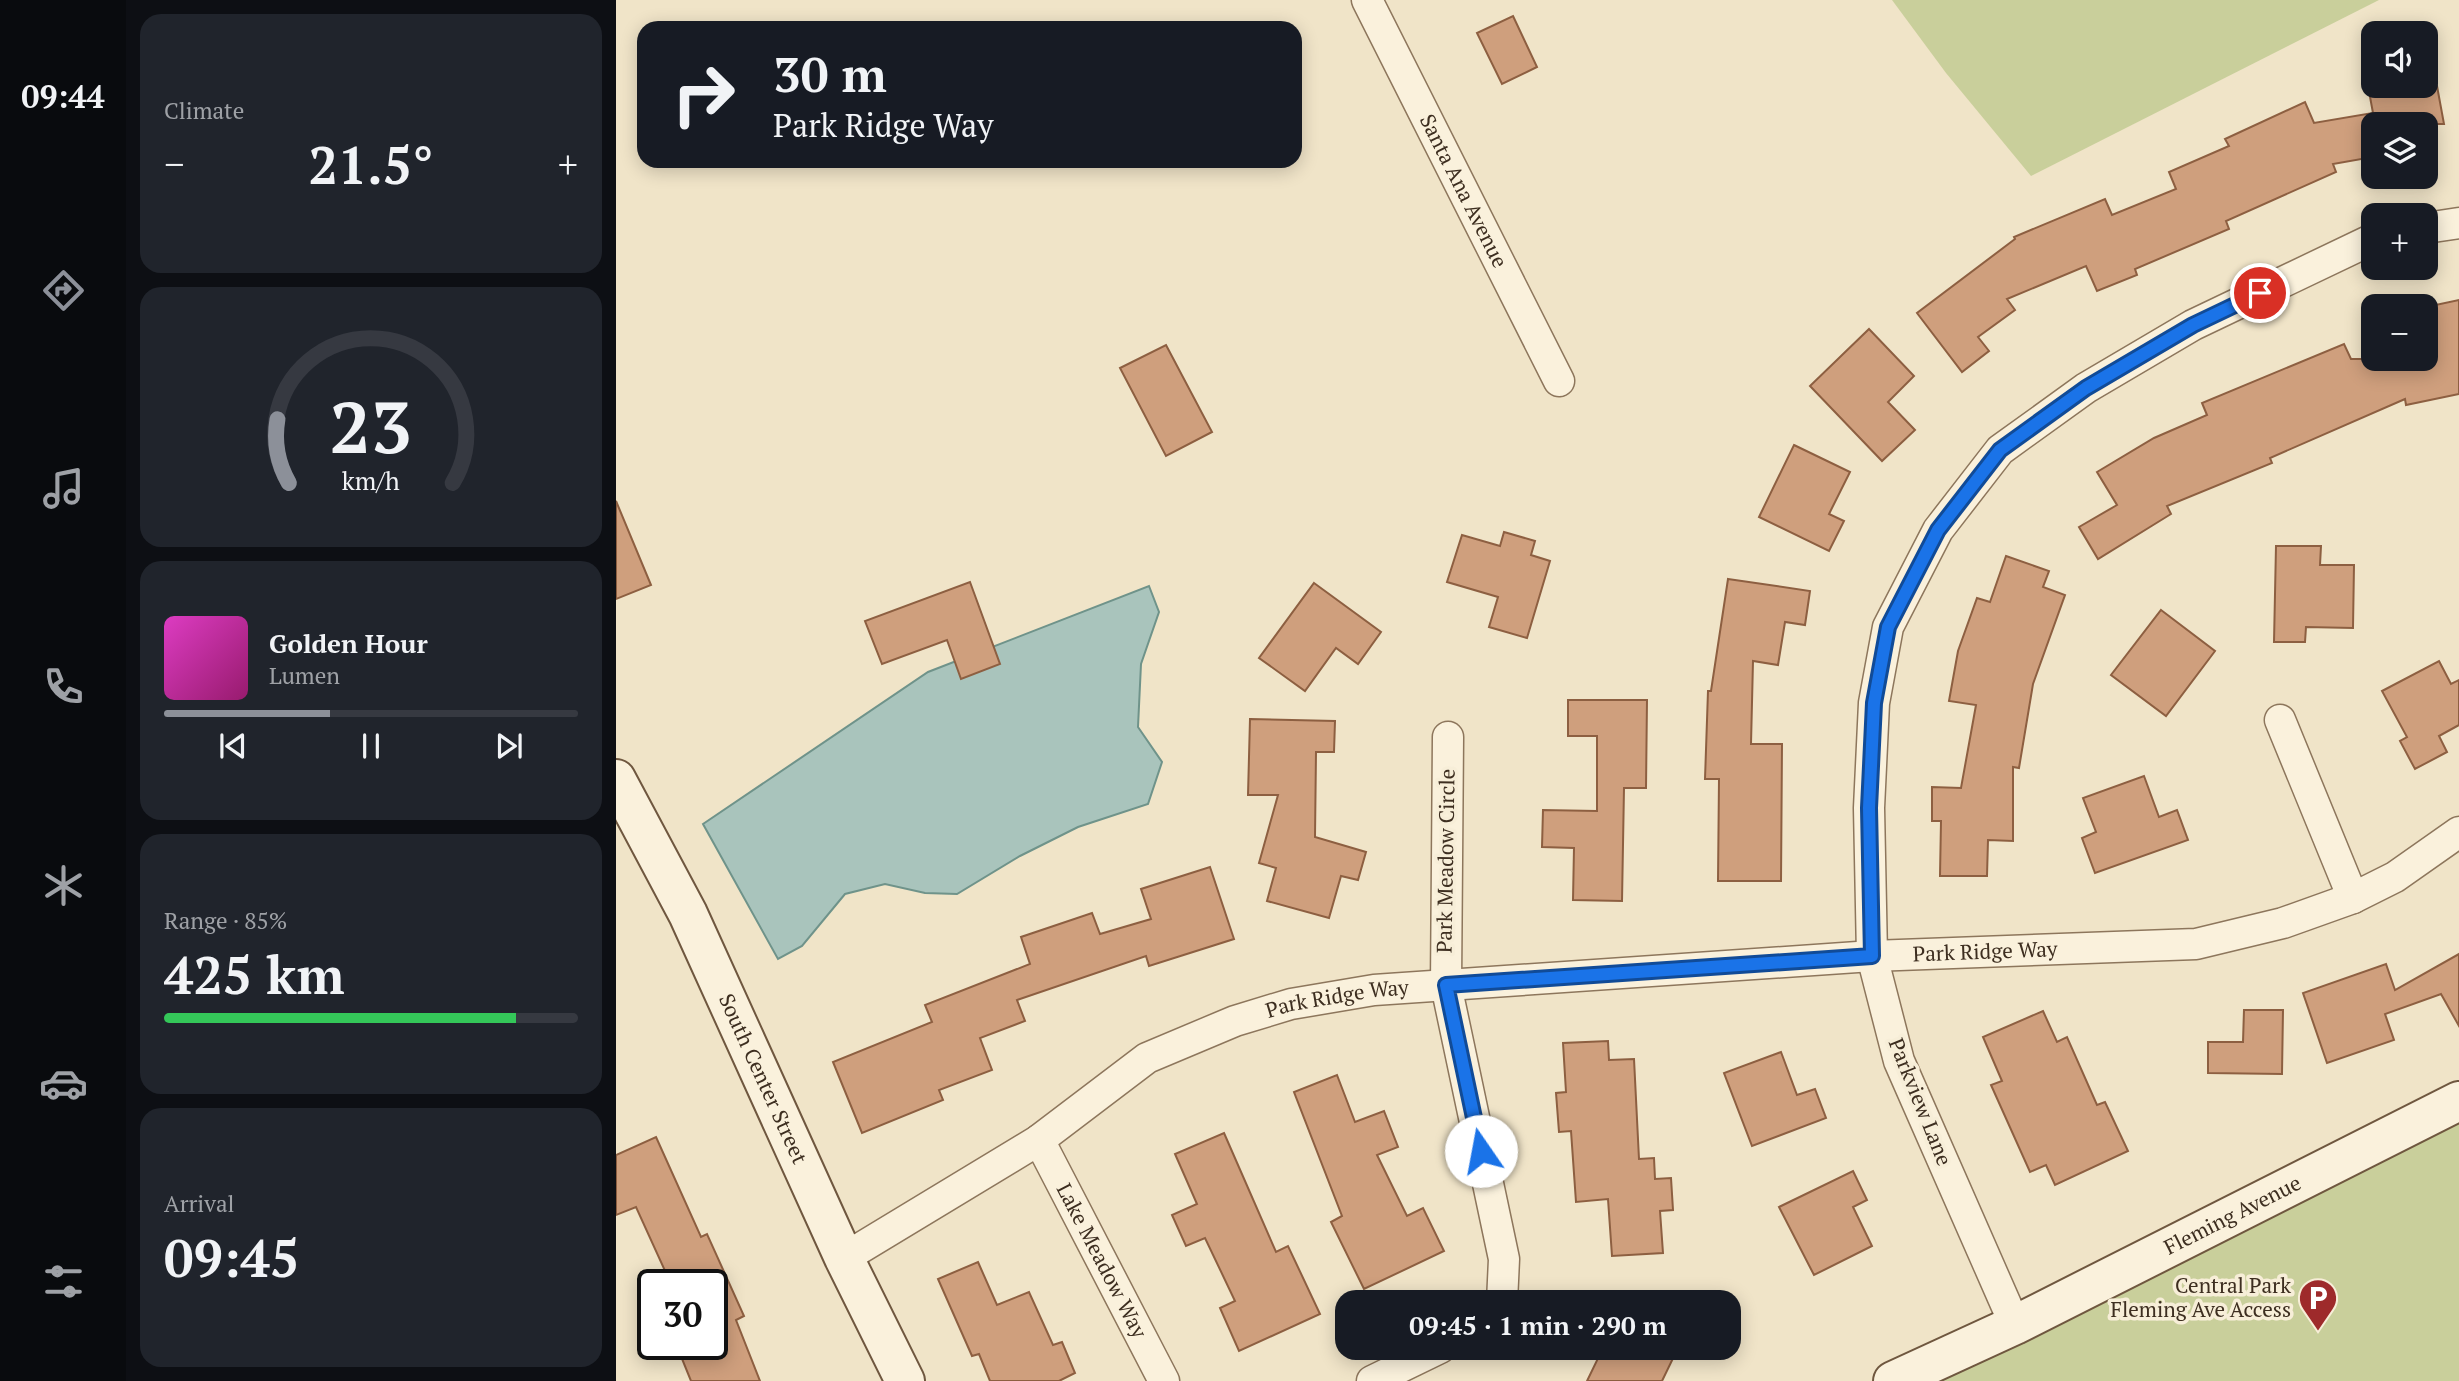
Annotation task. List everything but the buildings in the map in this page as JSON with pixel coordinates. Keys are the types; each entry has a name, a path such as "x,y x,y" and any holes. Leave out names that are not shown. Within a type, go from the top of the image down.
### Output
{"street":[{"name":"Santa Ana Avenue","path":"1367,0 1559,381"},
{"path":"2438,226 2459,223"},
{"name":"Parkview Lane","path":"2015,1325 1899,1061 1872,956 1869,808 1874,703 1888,627 1938,530 2000,450 2086,388 2193,325 2361,245"},
{"path":"2280,720 2353,898"},
{"name":"Park Meadow Circle","path":"1446,985 1448,737"},
{"name":"South Center Street","path":"616,779 688,914 844,1258 905,1381"},
{"name":"Park Ridge Way","path":"844,1258 1039,1140 1147,1058 1235,1021 1291,1004 1374,990 1872,956 2196,944 2283,923 2353,898 2395,877 2459,832"},
{"path":"1446,985 1504,1259 1503,1290"},
{"name":"Fleming Avenue","path":"1893,1381 2015,1325 2459,1101"},
{"name":"Lake Meadow Way","path":"1039,1140 1164,1381"},
{"path":"1372,1381 1415,1360"}],"green space":[{"path":"1892,0 2379,0 2031,176 1946,73"},
{"path":"2459,1100 2459,1381 1893,1381"}],"water":[{"path":"1149,586 1159,612 1141,664 1138,727 1162,762 1148,804 1078,827 1020,856 957,894 925,893 885,884 845,894 802,946 778,959 703,824 928,672"}],"place":[{"name":"Central Park Fleming Ave Access","path":"2318,1332"}],"route":[{"path":"1481,1151 1446,985 1872,956 1869,808 1874,703 1888,627 1938,530 2000,450 2086,388 2193,325 2260,293"}]}
